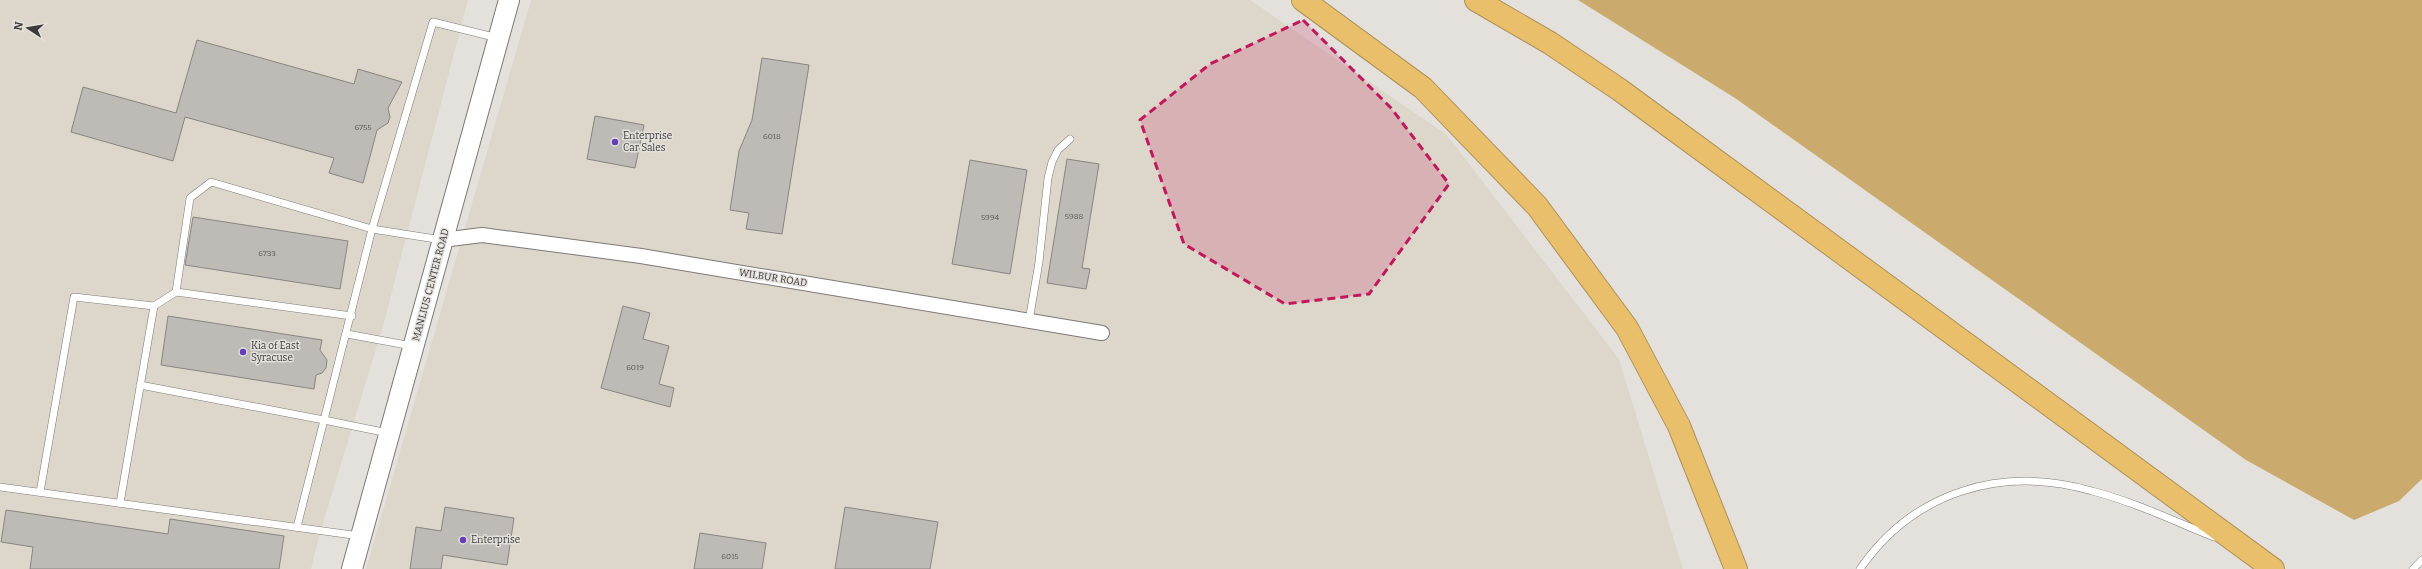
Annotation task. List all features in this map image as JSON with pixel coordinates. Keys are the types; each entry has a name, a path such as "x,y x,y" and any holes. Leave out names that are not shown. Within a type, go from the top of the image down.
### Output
{"highway":[{"path":"1303,0 1423,88 1537,206 1627,328 1679,426 1736,569"},
{"path":"1476,0 1550,43 1620,90 1914,304 2273,569"}],"main road":[{"name":"MANLIUS CENTER ROAD","path":"352,569 391,434 442,240 509,0"}],"street":[{"name":"WILBUR ROAD","path":"442,240 482,235 641,256 1102,333"}],"lane":[{"path":"296,527 352,316 372,230 433,22 498,38"},
{"path":"1029,321 1039,262 1048,178 1052,162 1058,150 1070,139"},
{"path":"176,292 190,198 211,182 372,230 442,240"},
{"path":"40,492 74,297 154,306 176,292 352,316"},
{"path":"120,503 154,306"},
{"path":"347,334 414,346"},
{"path":"140,385 391,434"},
{"path":"1860,569 1882,540 1899,524 1932,504 1976,486 2020,481 2040,481 2092,490 2242,547"},
{"path":"0,487 362,536"},
{"path":"2413,569 2422,560"}],"highlighted area":[{"path":"1303,20 1391,108 1449,184 1369,294 1285,304 1184,244 1140,120 1210,64"}],"shaded area":[{"path":"0,0 468,0 383,326 321,530 311,569 0,569"},
{"path":"531,0 1250,0 1447,135 1619,359 1683,569 366,569"},
{"path":"1578,0 2422,0 2422,479 2399,501 2354,520 2246,460 1735,98"}],"building":[{"path":"197,40 354,84 358,69 402,82 388,108 390,117 388,123 377,130 363,183 329,173 334,158 185,117 173,161 71,132 83,87 176,113"},
{"path":"762,58 809,65 782,234 746,229 749,213 730,210 739,151 752,120"},
{"name":"Enterprise Car Sales","path":"595,116 644,125 635,168 587,159"},
{"path":"1067,159 1099,164 1082,268 1090,269 1086,289 1047,283"},
{"path":"970,160 1027,170 1010,274 952,264"},
{"path":"193,217 348,241 340,289 185,265"},
{"path":"623,306 650,313 643,339 669,346 659,384 674,388 670,407 601,388"},
{"name":"Kia of East Syracuse","path":"168,316 322,340 320,350 327,360 326,368 322,373 316,375 314,389 161,365"},
{"name":"Enterprise","path":"445,507 514,518 507,565 443,555 441,569 410,569 416,527 441,531"},
{"path":"845,507 938,522 930,569 835,569"},
{"path":"6,510 168,534 170,519 284,536 279,569 30,569 33,547 1,542"},
{"path":"700,533 766,543 762,569 694,569"}],"place":[{"name":"Enterprise Car Sales","path":"615,142"},
{"name":"Kia of East Syracuse","path":"243,352"},
{"name":"Enterprise","path":"463,540"}]}
